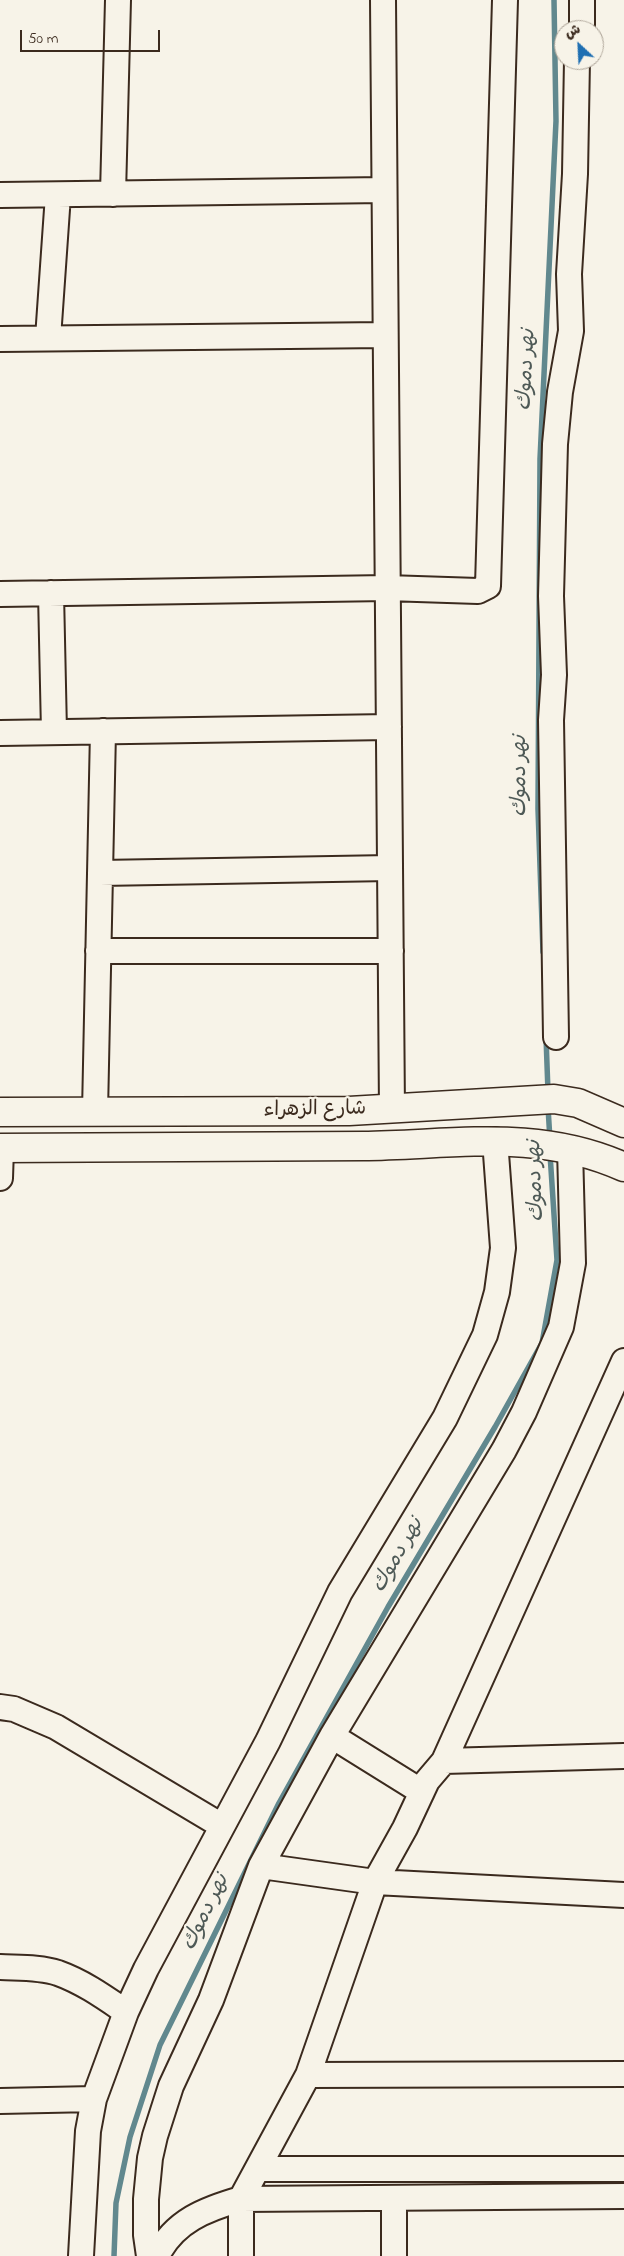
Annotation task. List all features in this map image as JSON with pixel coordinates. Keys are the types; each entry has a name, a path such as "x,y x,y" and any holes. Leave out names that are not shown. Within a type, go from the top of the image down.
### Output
{"main road":[{"name":"شارع الزهراء","path":"0,1112 349,1111 508,1101 564,1100 591,1108 624,1123"},
{"name":"شارع الزهراء","path":"0,1148 414,1145 502,1140 565,1147 624,1167"}],"street":[{"path":"113,194 118,0"},
{"path":"383,0 392,1109"},
{"path":"0,594 387,588 478,591 488,586 505,0"},
{"path":"582,0 582,20"},
{"path":"556,1037 551,720 554,675 551,596 554,444 560,392 571,332 569,274 575,174 577,70"},
{"path":"0,195 384,190"},
{"path":"48,338 58,195"},
{"path":"0,339 385,335"},
{"path":"50,593 54,732"},
{"path":"0,733 389,727"},
{"path":"95,1112 103,731"},
{"path":"100,873 390,868"},
{"path":"98,951 391,951"},
{"path":"82,2256 88,2131 94,2099 126,2012 268,1741 340,1592 445,1418 485,1335 497,1292 502,1248 502,1140"},
{"path":"149,2256 146,2235 146,2199 150,2158 155,2136 171,2086 210,2000 261,1866 332,1736 504,1450 524,1412 561,1327 573,1263 565,1147"},
{"path":"0,1148 0,1178"},
{"path":"241,2256 241,2199 308,2075 375,1882 428,1781 444,1761 624,1361"},
{"path":"0,1706 14,1709 56,1727 222,1826"},
{"path":"332,1736 422,1792"},
{"path":"444,1761 621,1749"},
{"path":"261,1866 375,1882 624,1895"},
{"path":"0,1967 34,1968 57,1973 87,1986 126,2012"},
{"path":"308,2075 624,2074"},
{"path":"0,2101 94,2099"},
{"path":"258,2169 624,2169"},
{"path":"157,2256 164,2242 189,2219 203,2211 241,2199 624,2196"},
{"path":"394,2198 394,2256"}],"waterway":[{"name":"نهر دموك","path":"543,952 538,809 540,459 556,121 554,0"},
{"name":"نهر دموك","path":"546,1037 548,1092"},
{"name":"نهر دموك","path":"548,1107 550,1140"},
{"name":"نهر دموك","path":"114,2256 116,2203 130,2137 160,2045 279,1803 388,1607 495,1427 542,1343 557,1260 550,1154"}]}
